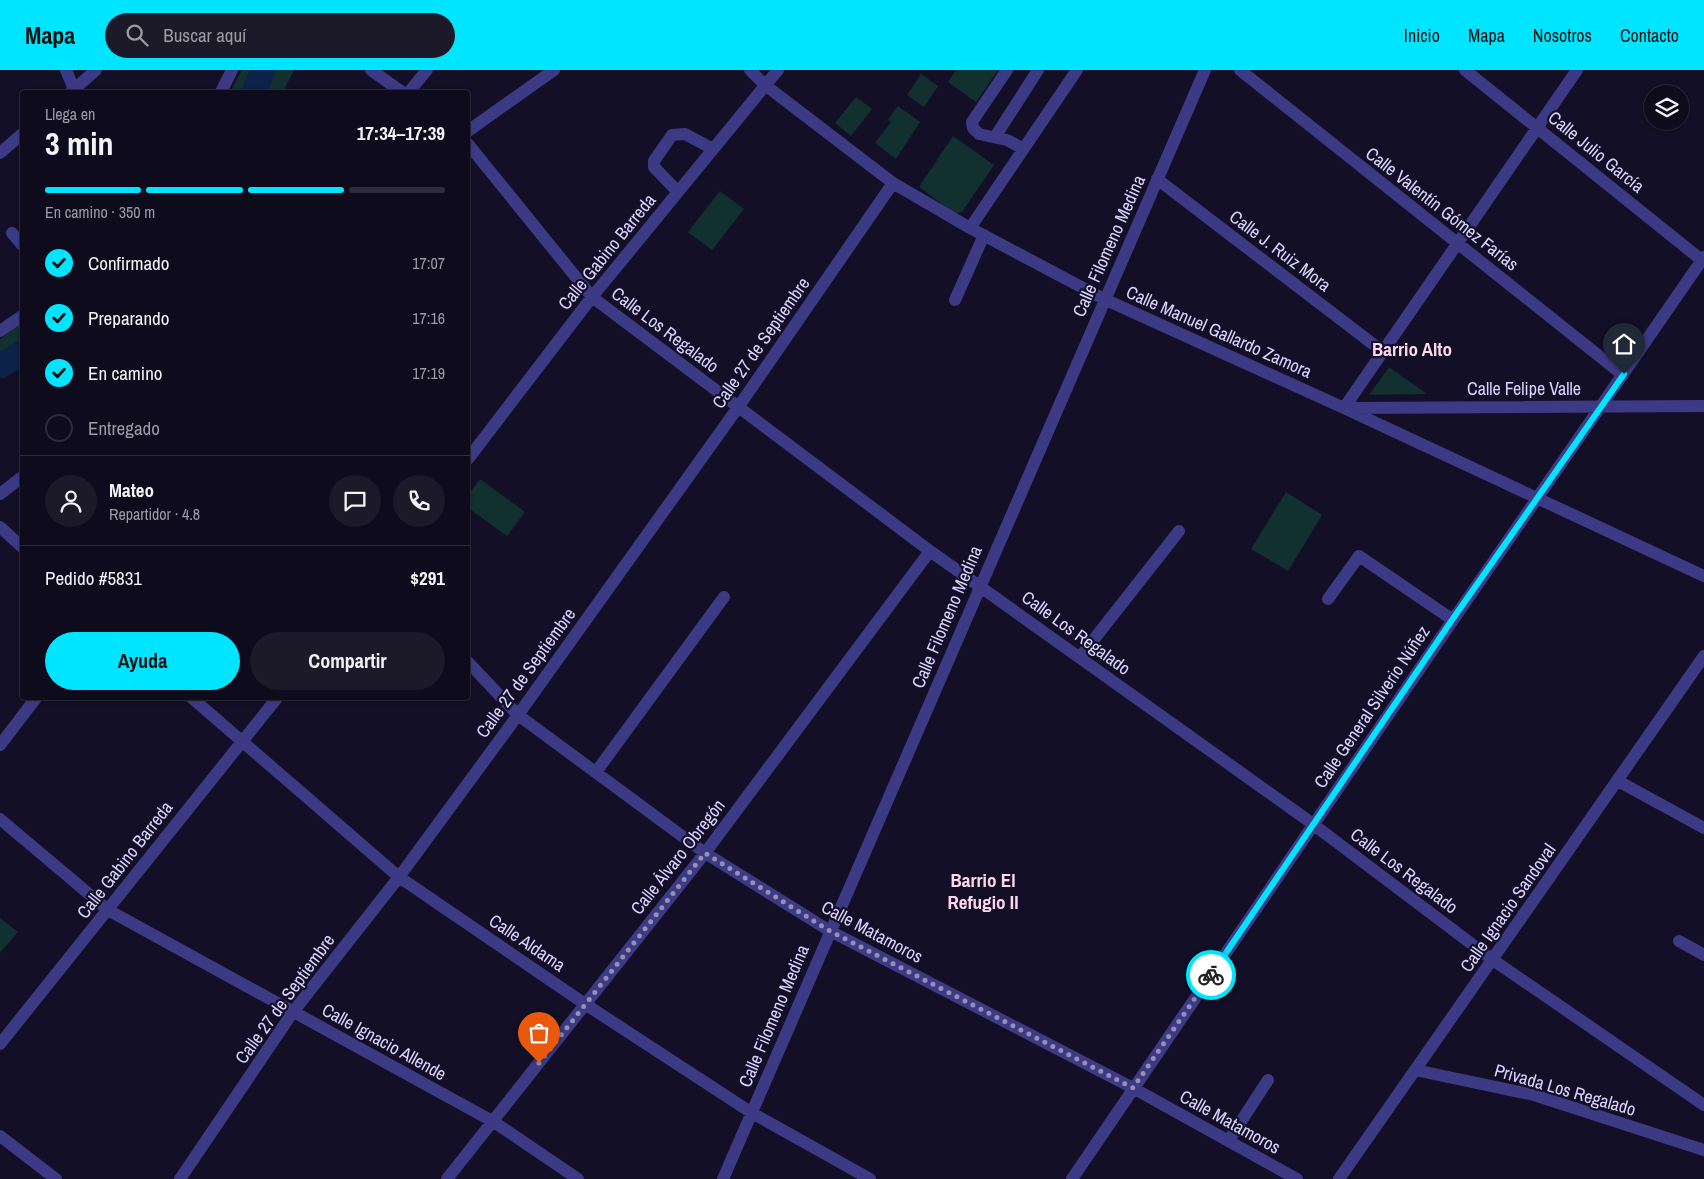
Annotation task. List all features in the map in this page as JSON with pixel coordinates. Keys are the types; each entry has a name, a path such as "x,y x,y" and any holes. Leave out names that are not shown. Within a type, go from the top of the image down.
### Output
{"street":[{"path":"66,70 72,90"},
{"path":"75,90 96,70"},
{"path":"222,90 232,70"},
{"path":"371,70 399,90"},
{"path":"411,90 427,70"},
{"path":"470,130 554,70"},
{"name":"Calle Manuel Gallardo Zamora","path":"750,70 766,85 893,182 970,228 1104,299 1344,408 1704,576"},
{"name":"Calle Gabino Barreda","path":"470,456 592,297 778,70"},
{"path":"1007,70 972,122 972,128 979,134 995,137 1022,148"},
{"path":"995,137 1038,70"},
{"path":"970,228 1076,70"},
{"name":"Calle Filomeno Medina","path":"723,1179 1205,70"},
{"name":"Calle Valentín Gómez Farías","path":"1240,70 1624,374"},
{"name":"Calle Julio García","path":"1466,70 1703,260"},
{"path":"1344,408 1456,242 1577,70"},
{"path":"678,192 654,167 654,161 672,135 685,134 713,149"},
{"path":"0,153 20,136"},
{"name":"Calle Los Regalado","path":"470,146 592,297 930,551 1314,825 1493,960 1704,1105"},
{"name":"Calle J. Ruiz Mora","path":"1157,179 1382,351"},
{"name":"Calle 27 de Septiembre","path":"180,1179 293,1012 400,877 518,715 739,406 893,182"},
{"path":"12,233 20,243"},
{"path":"955,300 984,235"},
{"name":"Calle General Silverio Núñez","path":"1072,1179 1452,620 1538,500 1703,260"},
{"path":"0,331 20,317"},
{"name":"Calle Felipe Valle","path":"1344,408 1704,406"},
{"path":"0,494 20,479"},
{"path":"0,527 20,545"},
{"path":"1080,658 1179,531"},
{"name":"Calle Álvaro Obregón","path":"448,1179 705,853 930,551"},
{"path":"1328,600 1359,556 1452,620"},
{"path":"596,772 724,597"},
{"name":"Calle Ignacio Sandoval","path":"1339,1179 1704,656"},
{"name":"Calle Matamoros","path":"470,664 518,715 705,853 830,931 1133,1088 1297,1179"},
{"path":"0,745 34,700"},
{"name":"Calle Aldama","path":"194,700 400,877 585,1004 752,1113 870,1179"},
{"name":"Calle Gabino Barreda","path":"0,1044 275,700"},
{"path":"1618,781 1704,828"},
{"name":"Calle Ignacio Allende","path":"0,819 108,910 494,1122 578,1179"},
{"path":"1680,941 1704,955"},
{"name":"Privada Los Regalado","path":"1415,1070 1534,1095 1704,1150"},
{"path":"1229,1140 1268,1080"},
{"path":"0,1136 56,1179"}],"green space":[{"path":"242,70 294,70 284,90 231,90"},
{"path":"956,70 998,70 976,102 948,82"},
{"path":"921,74 938,86 924,107 907,95"},
{"path":"856,97 872,109 851,136 835,123"},
{"path":"898,106 920,122 896,159 875,143 891,122 888,119"},
{"path":"953,136 994,165 962,212 954,213 919,187"},
{"path":"720,191 744,209 712,250 688,232"},
{"path":"20,324 20,348 12,354 0,354 0,339"},
{"path":"1389,367 1427,394 1369,395"},
{"path":"480,479 525,512 507,536 470,509 470,492"},
{"path":"1286,492 1322,515 1288,571 1251,549"},
{"path":"0,918 18,932 0,953"}],"waterway":[{"path":"255,90 263,70"},
{"path":"0,366 20,354"}],"way so far":[{"path":"539,1063 705,853 830,931 1133,1088 1211,975"}],"district":[{"name":"Barrio Alto","path":"1412,349"},
{"name":"Barrio El Refugio II","path":"983,891"}],"route":[{"path":"1211,975 1452,620 1549,484 1624,374"}]}
